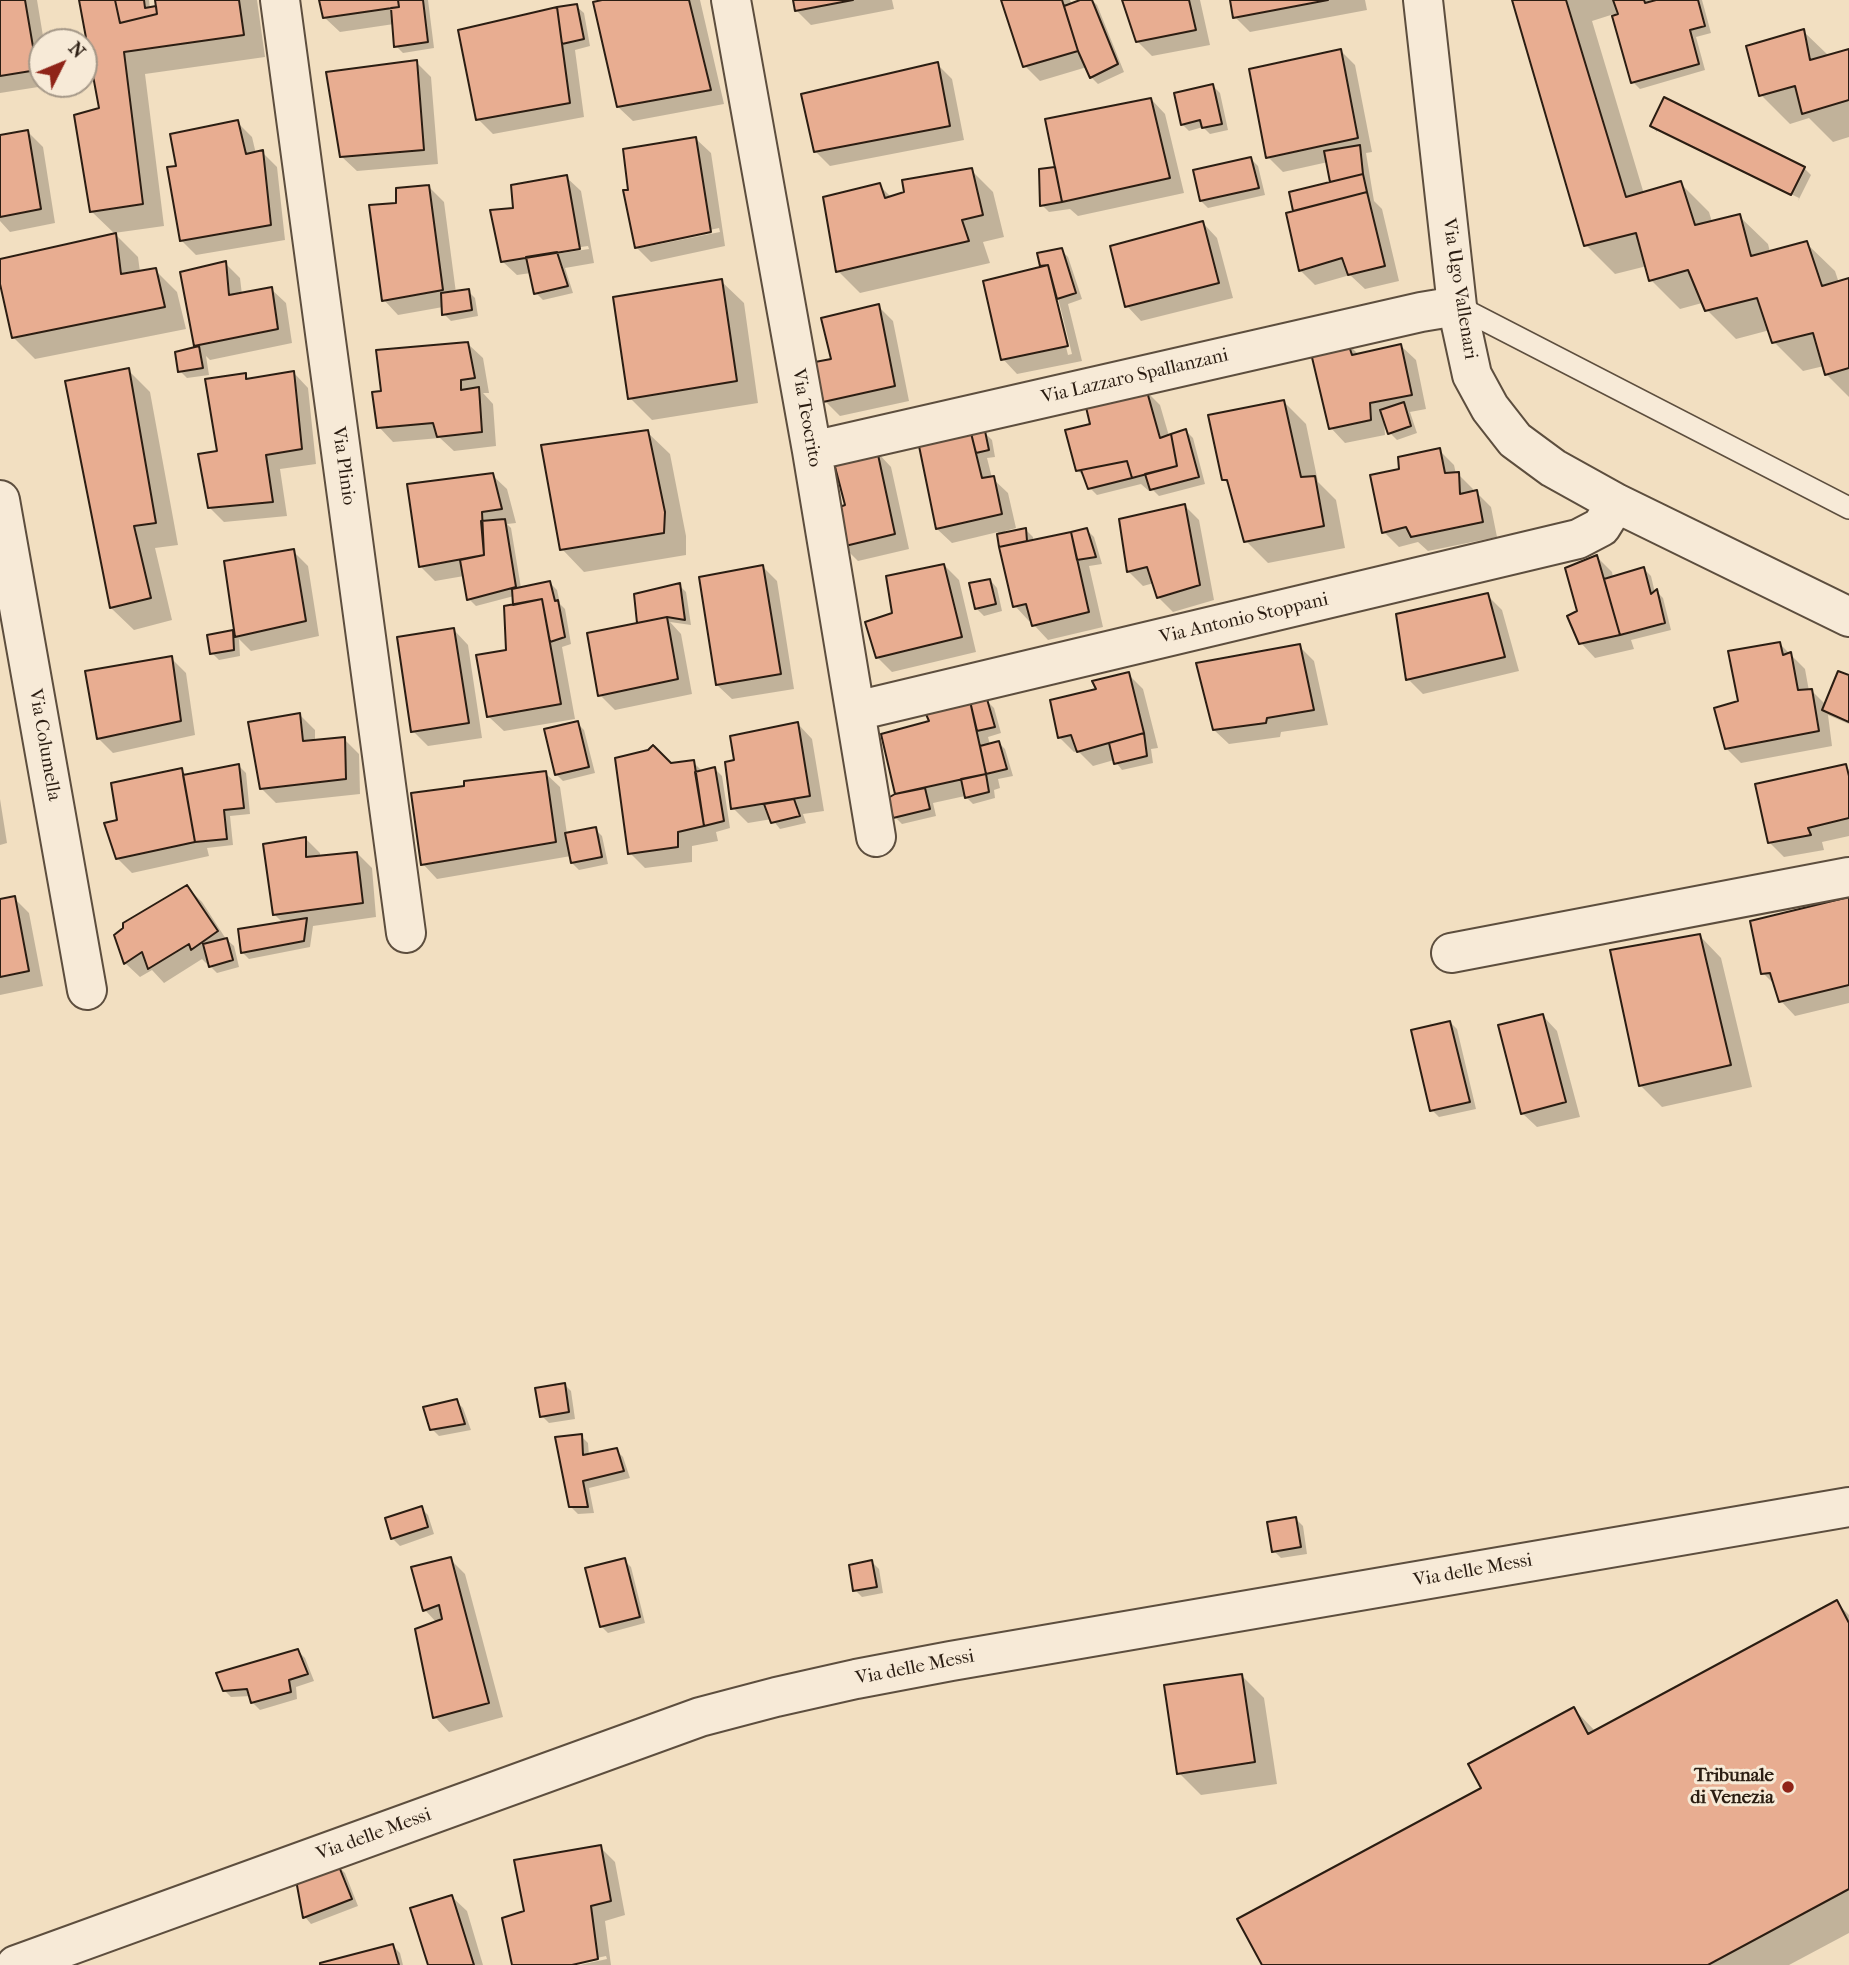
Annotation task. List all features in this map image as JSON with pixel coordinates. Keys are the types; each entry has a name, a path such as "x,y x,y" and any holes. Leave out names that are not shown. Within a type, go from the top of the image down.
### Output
{"street":[{"name":"Via Plinio","path":"280,0 406,933"},
{"name":"Via Teocrito","path":"732,0 812,451 876,836"},
{"name":"Via Ugo Vallenari","path":"1423,0 1457,306 1472,375 1490,408 1515,440 1553,468 1616,503 1849,617"},
{"name":"Via Lazzaro Spallanzani","path":"812,451 1457,306"},
{"name":"Via Columella","path":"0,500 87,990"},
{"name":"Via Antonio Stoppani","path":"856,710 1578,539 1601,527 1616,503"},
{"path":"1451,953 1849,877"},
{"name":"Via delle Messi","path":"16,1965 700,1717 776,1697 964,1658 1849,1507"}],"lane":[{"path":"1457,306 1849,508"}],"building":[{"path":"0,0 25,0 30,28 28,71 0,76"},
{"path":"79,0 115,0 120,23 157,14 155,0 239,0 244,35 124,52 143,204 90,212 74,115 99,108 98,28 84,28"},
{"path":"115,0 144,0 145,8 156,6 157,14 120,23"},
{"path":"319,0 398,0 399,7 323,18"},
{"path":"398,0 423,0 428,42 394,47 391,8 399,7"},
{"path":"689,0 711,90 617,107 593,2"},
{"path":"793,0 853,0 795,11"},
{"path":"1001,0 1062,0 1078,51 1023,67"},
{"path":"1080,0 1092,0 1118,64 1090,78 1078,51 1064,6"},
{"path":"1122,0 1189,0 1196,30 1136,42"},
{"path":"1230,0 1328,0 1233,18"},
{"path":"1512,0 1566,0 1626,197 1681,181 1695,225 1740,214 1751,256 1807,241 1822,286 1849,278 1849,368 1825,375 1813,333 1772,343 1757,298 1705,311 1688,270 1649,281 1636,233 1584,246"},
{"path":"1613,0 1644,0 1645,3 1656,0 1698,0 1705,26 1690,30 1699,64 1631,83 1612,16 1618,14"},
{"path":"577,4 584,39 562,44 557,7"},
{"path":"557,7 570,103 476,120 458,30"},
{"path":"1804,29 1810,60 1849,49 1849,100 1802,114 1795,86 1759,96 1746,46"},
{"path":"1341,49 1358,138 1266,158 1249,69"},
{"path":"417,60 424,150 340,157 326,72"},
{"path":"938,62 950,126 814,152 801,94"},
{"path":"1213,84 1222,124 1202,128 1200,120 1181,125 1174,93"},
{"path":"1664,97 1805,167 1791,195 1650,126"},
{"path":"1151,98 1170,178 1062,202 1045,119"},
{"path":"238,120 246,154 263,150 271,225 180,241 167,167 176,166 170,134"},
{"path":"28,130 41,209 0,217 0,135"},
{"path":"696,137 711,232 635,248 623,190 628,190 623,149"},
{"path":"1360,145 1363,174 1330,182 1324,151"},
{"path":"1251,157 1259,188 1200,201 1193,170"},
{"path":"1055,167 1062,202 1040,206 1039,169"},
{"path":"972,168 983,215 962,220 969,241 836,272 823,197 880,183 885,198 904,192 902,180"},
{"path":"1363,174 1367,192 1293,211 1289,192"},
{"path":"567,175 580,249 501,262 490,210 513,208 511,185"},
{"path":"429,185 443,290 382,301 369,205 396,203 396,188"},
{"path":"1367,192 1385,266 1348,275 1342,258 1299,271 1286,213"},
{"path":"1203,221 1219,283 1125,307 1110,246"},
{"path":"116,233 121,274 156,268 165,307 12,338 0,284 0,259"},
{"path":"1062,248 1076,293 1057,299 1048,265 1040,266 1037,253"},
{"path":"557,252 568,286 534,294 526,257"},
{"path":"226,261 229,295 272,287 278,329 194,346 180,272"},
{"path":"1048,265 1068,346 1001,360 983,281"},
{"path":"722,279 737,381 628,399 613,297"},
{"path":"469,289 472,310 442,315 441,293"},
{"path":"879,304 895,386 823,402 815,362 831,359 821,318"},
{"path":"1347,340 1352,355 1401,344 1412,395 1370,403 1371,420 1329,429 1310,349"},
{"path":"468,342 475,378 461,380 461,390 479,387 482,432 437,437 433,423 377,428 372,392 381,391 376,350"},
{"path":"199,346 203,368 178,372 175,352"},
{"path":"129,368 156,523 134,526 151,598 110,608 65,381"},
{"path":"294,371 302,449 266,455 273,502 208,508 198,454 217,451 205,379 246,373 246,379"},
{"path":"1146,388 1160,438 1171,434 1177,466 1132,478 1127,461 1076,471 1065,430 1090,424 1085,403"},
{"path":"1284,400 1301,477 1315,476 1324,526 1244,542 1227,480 1222,480 1208,415"},
{"path":"1404,402 1411,426 1388,434 1380,410"},
{"path":"1186,429 1199,477 1150,490 1145,474 1177,466 1171,434"},
{"path":"648,430 665,512 664,533 560,550 541,445"},
{"path":"985,431 989,450 976,453 971,433"},
{"path":"971,433 982,478 994,476 1002,514 936,529 919,446"},
{"path":"1440,448 1445,473 1459,472 1460,494 1477,490 1483,522 1411,537 1406,527 1382,533 1370,475 1399,469 1398,457"},
{"path":"877,450 895,534 841,547 834,509 845,505 834,463"},
{"path":"1127,461 1132,478 1088,489 1081,470"},
{"path":"493,473 502,509 482,512 484,555 419,567 407,484"},
{"path":"1185,504 1200,585 1157,598 1147,567 1127,572 1119,519"},
{"path":"505,519 516,587 467,600 460,560 484,555 481,521"},
{"path":"1026,528 1027,541 999,547 997,534"},
{"path":"1087,528 1096,557 1077,560 1071,532"},
{"path":"1071,532 1089,612 1032,626 1026,604 1013,607 999,547"},
{"path":"294,549 306,621 235,637 224,561"},
{"path":"1597,555 1620,635 1579,644 1567,616 1577,611 1565,568"},
{"path":"944,564 962,637 876,658 865,622 892,613 886,576"},
{"path":"763,565 781,674 716,685 699,577"},
{"path":"1644,567 1651,594 1657,589 1665,623 1620,635 1604,579"},
{"path":"990,579 996,604 975,609 969,583"},
{"path":"550,581 555,601 558,600 565,637 550,642 542,599 513,605 512,589"},
{"path":"680,583 685,620 667,617 637,623 634,594"},
{"path":"1488,593 1505,657 1406,680 1396,614"},
{"path":"542,599 561,704 487,717 476,655 506,650 504,606"},
{"path":"667,617 678,679 598,696 587,633"},
{"path":"454,628 469,723 411,732 397,637"},
{"path":"233,630 234,650 210,654 207,635"},
{"path":"1780,642 1783,655 1791,652 1798,690 1812,689 1819,731 1725,749 1714,708 1738,701 1728,651"},
{"path":"1300,644 1314,710 1267,718 1266,723 1213,730 1196,663"},
{"path":"172,656 181,721 97,739 85,671"},
{"path":"1838,671 1849,675 1849,722 1822,710"},
{"path":"1129,672 1144,733 1077,752 1071,735 1058,738 1050,700 1096,689 1092,681"},
{"path":"987,699 995,727 977,731 970,701"},
{"path":"970,701 986,774 895,794 881,734 929,721 925,712"},
{"path":"300,713 303,741 345,737 346,779 260,789 248,722"},
{"path":"578,721 589,767 555,775 544,729"},
{"path":"798,722 810,796 731,809 725,762 734,760 730,736"},
{"path":"1144,733 1147,756 1114,764 1109,743"},
{"path":"999,741 1007,769 986,774 980,746"},
{"path":"653,745 671,763 694,760 704,826 678,832 678,847 628,854 615,758 648,750"},
{"path":"239,764 244,808 224,810 227,839 195,842 183,775"},
{"path":"1846,764 1849,776 1849,818 1808,828 1811,835 1768,843 1755,784"},
{"path":"715,767 724,821 704,826 695,772"},
{"path":"182,768 195,842 116,859 104,823 117,820 111,783"},
{"path":"546,771 556,842 421,865 411,793 464,786 464,781"},
{"path":"986,774 989,792 965,798 961,779"},
{"path":"925,788 930,809 893,818 888,798"},
{"path":"794,799 800,816 771,823 764,804"},
{"path":"596,827 602,857 571,863 565,833"},
{"path":"306,837 306,857 357,852 363,903 273,915 263,844"},
{"path":"187,885 218,931 191,950 189,944 148,969 142,952 124,964 114,935 123,928 123,923"},
{"path":"15,896 29,971 0,977 0,899"},
{"path":"1849,897 1849,985 1779,1002 1770,973 1761,974 1750,921"},
{"path":"307,918 304,941 241,953 238,929"},
{"path":"1700,934 1731,1065 1639,1086 1610,950"},
{"path":"227,938 233,960 209,967 203,944"},
{"path":"1543,1014 1566,1102 1521,1114 1498,1025"},
{"path":"1450,1021 1470,1102 1430,1111 1411,1030"},
{"path":"565,1383 569,1412 540,1417 535,1388"},
{"path":"457,1399 465,1424 430,1430 423,1407"},
{"path":"582,1434 583,1455 617,1448 624,1471 583,1481 588,1507 569,1507 555,1437"},
{"path":"422,1506 428,1527 391,1539 385,1518"},
{"path":"1296,1517 1301,1547 1272,1552 1267,1522"},
{"path":"451,1557 489,1703 433,1718 415,1629 442,1619 439,1605 423,1611 411,1567"},
{"path":"625,1558 640,1617 600,1627 585,1568"},
{"path":"872,1560 877,1587 853,1591 849,1565"},
{"path":"1837,1600 1849,1623 1849,1889 1708,1965 1262,1965 1237,1919 1481,1788 1468,1764 1574,1707 1588,1734"},
{"path":"298,1649 308,1674 289,1680 291,1692 251,1703 247,1689 223,1691 216,1673"},
{"path":"1242,1674 1255,1762 1177,1774 1164,1685"},
{"path":"601,1845 611,1901 591,1906 598,1959 572,1965 512,1965 502,1918 524,1911 514,1860"},
{"path":"338,1864 352,1899 303,1918 296,1880"},
{"path":"452,1895 474,1965 428,1965 410,1908"},
{"path":"393,1944 399,1965 320,1965 320,1963"}],"place":[{"name":"Tribunale di Venezia","path":"1788,1787"}]}
